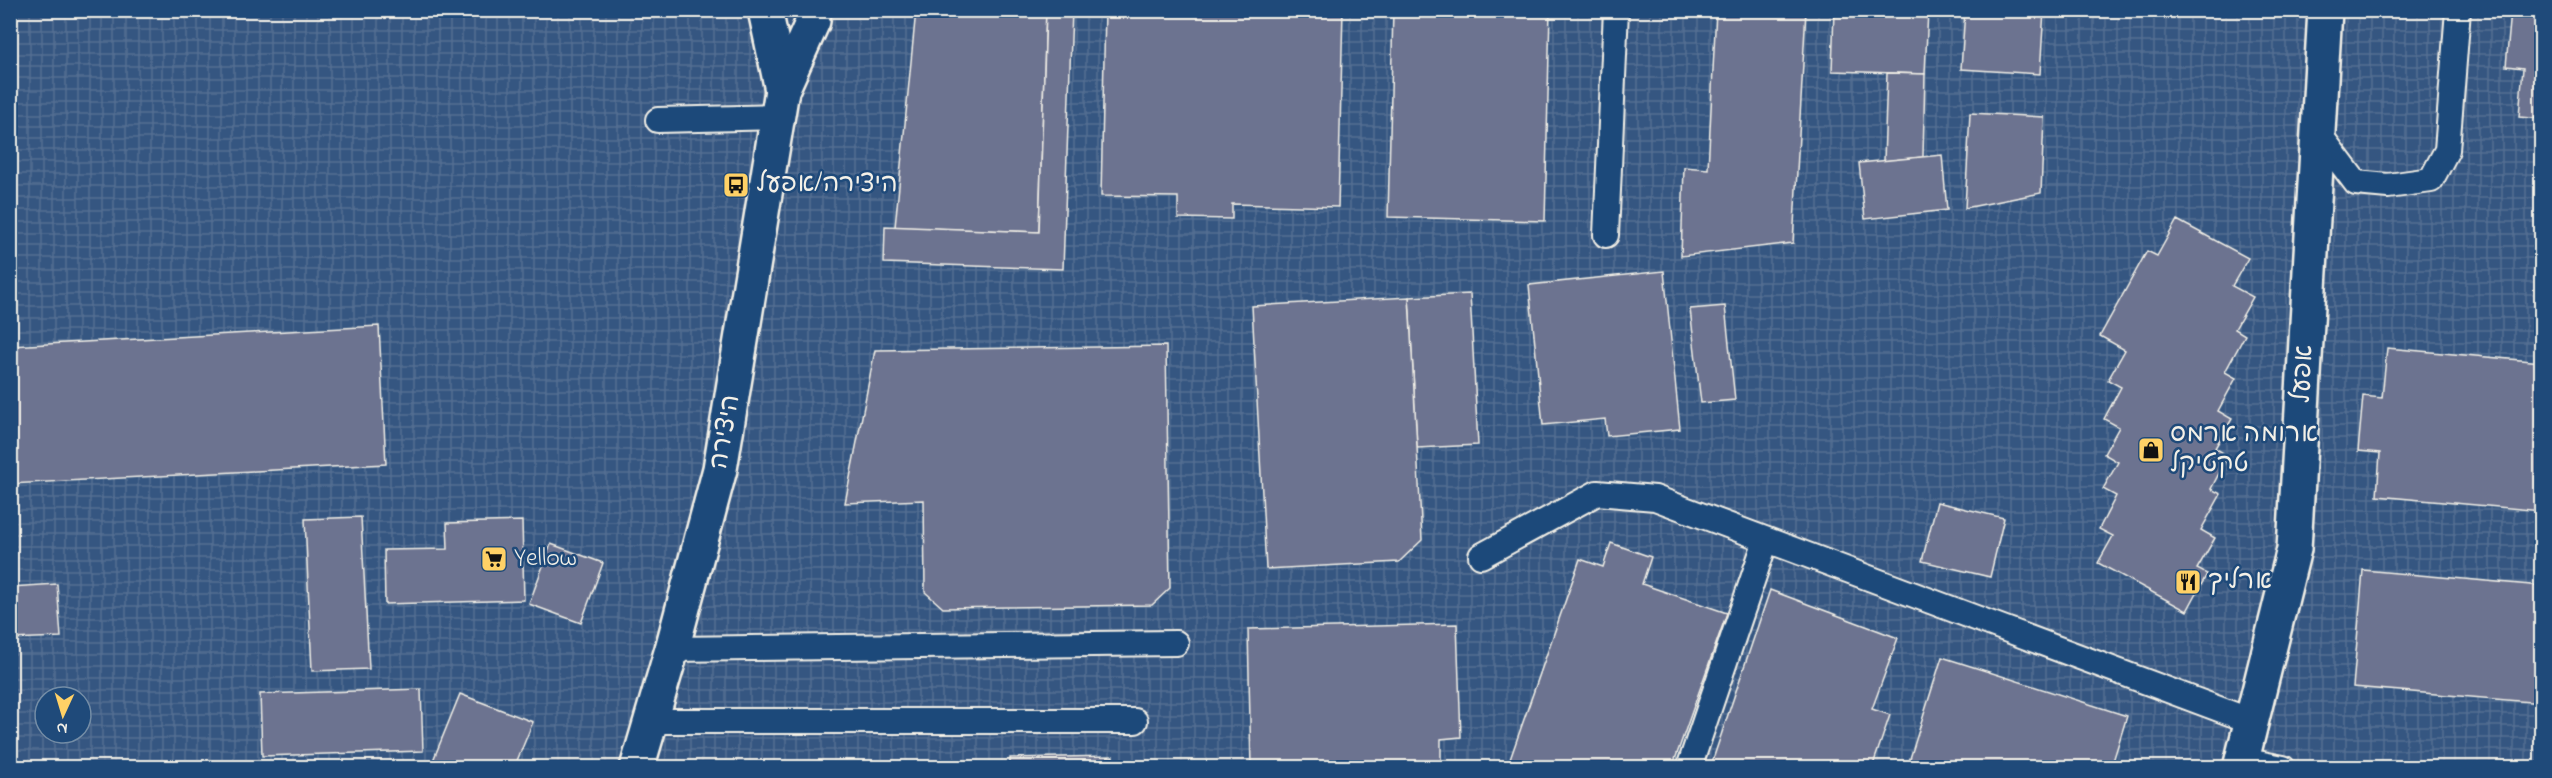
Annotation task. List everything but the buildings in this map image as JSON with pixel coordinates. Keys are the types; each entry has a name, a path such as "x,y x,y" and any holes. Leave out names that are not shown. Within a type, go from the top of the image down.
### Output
{"street":[{"name":"היצירה","path":"765,10 780,104"},
{"name":"היצירה","path":"637,768 720,470 780,104 813,21 814,10"},
{"name":"אפעל","path":"2241,764 2294,549 2325,10"}],"lane":[{"path":"1606,235 1616,10"},
{"path":"2319,134 2356,183 2388,186 2431,180 2447,150 2458,10"},
{"path":"658,120 780,104"},
{"path":"1481,556 1598,493 1655,498 2251,721"},
{"path":"1689,768 1766,540"},
{"path":"672,649 1176,643"},
{"path":"651,721 1135,722"},
{"path":"2241,764 2283,768"}],"shaded area":[{"path":"10,11 2541,11 2541,767 11,767"}],"place":[{"name":"היצירה/אפעל","path":"736,185"},
{"name":"ארומה ארמס טקטיקל","path":"2151,450"},
{"name":"Yellow","path":"494,559"},
{"name":"ארליך","path":"2188,582"}]}
